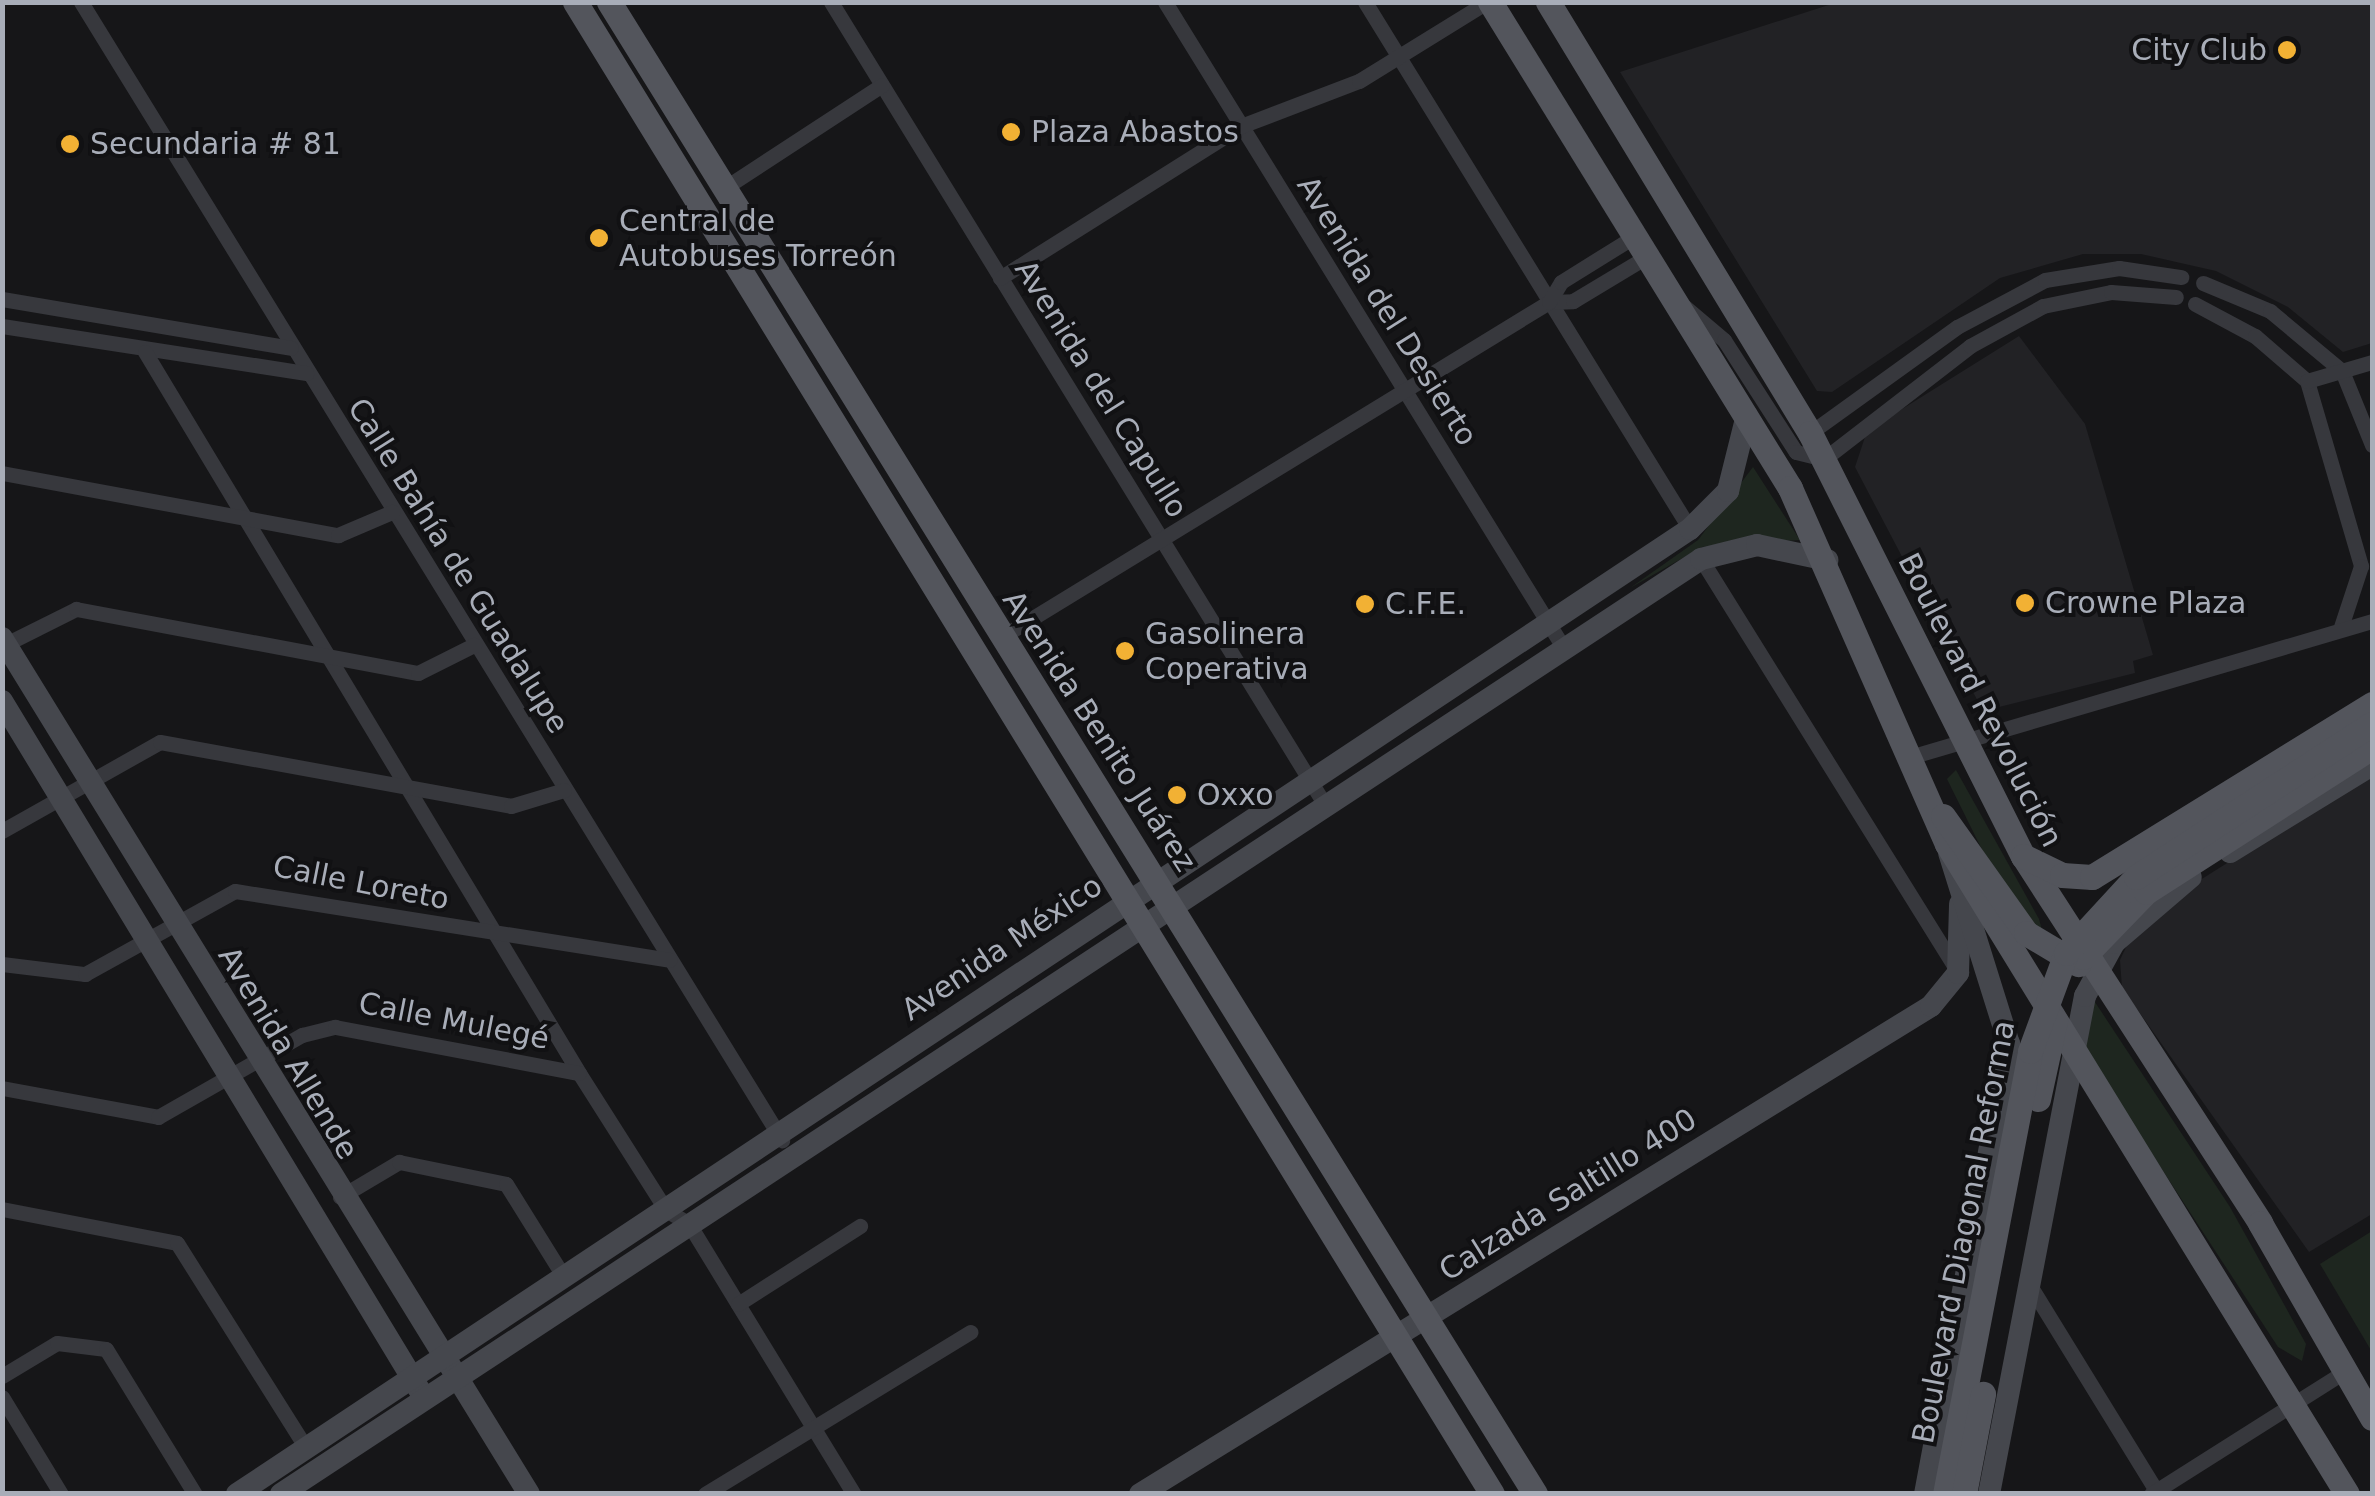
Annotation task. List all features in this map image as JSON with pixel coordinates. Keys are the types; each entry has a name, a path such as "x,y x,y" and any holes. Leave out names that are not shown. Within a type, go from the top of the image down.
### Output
{"main road":[{"name":"Avenida Benito Juárez","path":"574,2 1492,1494"},
{"name":"Avenida Benito Juárez","path":"609,2 726,187 970,592 1158,882 1534,1494"},
{"path":"1489,2 1747,415 1827,560 1947,844 2072,1055 2347,1494"},
{"name":"Boulevard Revolución","path":"1548,2 1810,433 2023,856 2095,976 2348,1370 2372,1418"},
{"path":"622,80 647,96 695,170 726,187 706,217"},
{"path":"923,570 942,570 970,592"},
{"path":"2023,856 2080,878 2123,858 2372,704"},
{"name":"Boulevard Diagonal Reforma","path":"1964,1494 1970,1419 2030,1051 2066,953 2136,877 2372,724"},
{"name":"Boulevard Diagonal Reforma","path":"1945,1494 1970,1419 2036,1104 2079,963 2146,892 2372,746"},
{"path":"1930,801 2026,933 2095,976"},
{"path":"2155,836 2180,854 2179,884"},
{"path":"2123,858 2125,888 2148,907"}],"street":[{"name":"Calle Bahía de Guadalupe","path":"81,2 792,1156"},
{"name":"Avenida del Capullo","path":"831,2 1324,805"},
{"name":"Avenida del Desierto","path":"1165,2 1563,648"},
{"path":"1366,2 1690,529"},
{"path":"1000,278 1241,126 1330,96 1489,2"},
{"path":"726,187 882,85"},
{"path":"1548,302 1573,301 1641,246"},
{"path":"1000,638 1159,536 1548,302 1561,282 1641,246"},
{"path":"1810,433 1957,328 2060,276 2120,268 2203,283 2270,311 2342,371 2372,446"},
{"path":"2176,297 2181,277"},
{"path":"2194,304 2203,283"},
{"path":"1674,298 1724,340 1796,452 1824,459 1970,346 2077,296 2176,297 2194,304 2255,336 2307,381 2361,566 2340,630"},
{"path":"2,299 291,348"},
{"path":"2,326 146,352 306,372"},
{"path":"1957,328 1970,346"},
{"path":"146,352 580,1072"},
{"path":"2307,381 2372,362"},
{"name":"Avenida México","path":"237,1494 1690,529 1728,491 1747,415"},
{"path":"2,473 247,521 348,536 392,512"},
{"name":"Avenida México","path":"280,1494 1701,558 1757,545 1827,560"},
{"path":"1701,558 1958,973"},
{"path":"4,642 76,609 418,673 474,645"},
{"path":"1910,757 1961,738 2372,621"},
{"name":"Avenida Allende","path":"4,642 340,1198 528,1494"},
{"name":"Avenida Allende","path":"2,701 424,1399"},
{"path":"2,831 143,747 177,742 511,806 564,790"},
{"path":"1989,1494 2056,1132 2072,1055 2095,976 2148,907 2372,765"},
{"path":"1925,1494 2002,1100 2007,1024 1960,904 1947,844"},
{"name":"Calle Loreto","path":"2,964 85,974 217,895 256,890 497,936 670,960"},
{"path":"1958,973 1960,904"},
{"name":"Calzada Saltillo 400","path":"1140,1494 1166,1487 1395,1336 1931,1006 1958,973"},
{"name":"Calle Mulegé","path":"2,1088 158,1117 258,1061 335,1027 580,1072 666,1210"},
{"path":"2002,1100 2032,1094 2054,1116 2056,1132"},
{"path":"340,1198 399,1162 506,1184 564,1277"},
{"path":"2,1209 176,1243 306,1448"},
{"path":"666,1210 689,1224 854,1494"},
{"path":"738,1304 860,1226"},
{"path":"2029,1284 2155,1493 2348,1370"},
{"path":"706,1494 970,1332"},
{"path":"2,1376 57,1344 106,1349 195,1494"},
{"path":"2,1397 61,1494"}],"shaded area":[{"name":"City Club","path":"1838,2 2372,3 2372,343 2343,352 2288,307 2216,271 2141,254 2083,254 2000,278 1832,392 1817,391 1620,72"},
{"path":"2019,336 2085,424 2153,655 2133,661 2135,673 1983,711 1855,467 1867,431"},
{"path":"1753,467 1800,540 1702,547 1630,588 1698,540"},
{"path":"1956,770 2042,930 2008,902 1947,779"},
{"path":"2372,772 2372,1214 2309,1252 2122,988 2120,960 2134,930 2162,904"},
{"path":"2091,996 2230,1207 2306,1344 2302,1361 2278,1347 2084,1050"},
{"path":"2372,1231 2372,1352 2320,1264"}],"place":[{"name":"City Club","path":"2287,50"},
{"name":"Plaza Abastos","path":"1011,132"},
{"name":"Secundaria # 81","path":"70,144"},
{"name":"Central de Autobuses Torreón","path":"599,238"},
{"name":"Crowne Plaza","path":"2025,603"},
{"name":"C.F.E.","path":"1365,604"},
{"name":"Gasolinera Coperativa","path":"1125,651"},
{"name":"Oxxo","path":"1177,795"}]}
